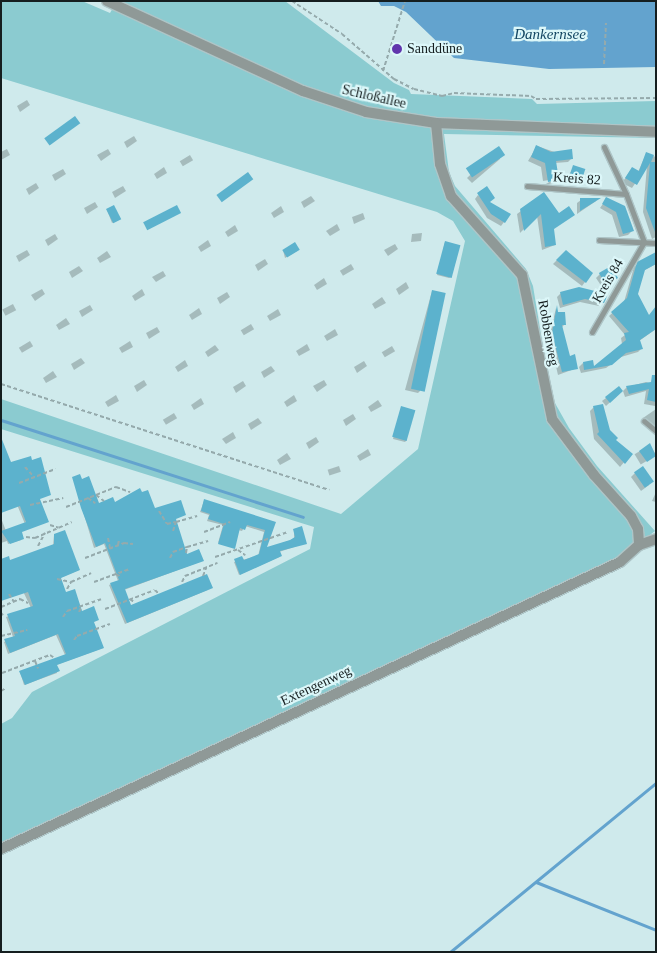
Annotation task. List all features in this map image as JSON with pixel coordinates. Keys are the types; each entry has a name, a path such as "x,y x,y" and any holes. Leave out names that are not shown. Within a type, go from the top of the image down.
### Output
{"street":[{"name":"Schloßallee","path":"107,1 334,102 366,112 436,123 656,132"},
{"name":"Robbenweg","path":"436,123 440,164 452,196 522,275 552,419 594,475 631,516 638,529 639,545"},
{"path":"639,545 656,539"},
{"name":"Extengenweg","path":"1,849 620,562 639,545"}],"lane":[{"path":"604,147 626,194 644,242"},
{"name":"Kreis 82","path":"527,186 626,194"},
{"path":"599,240 656,243"},
{"name":"Kreis 84","path":"592,332 644,242"},
{"path":"644,421 656,431"}],"path":[{"path":"292,1 342,34 383,71 414,89 442,96 454,93 531,96 536,100 656,98"},
{"path":"383,71 405,1"},
{"path":"604,64 606,23"},
{"path":"1,384 329,490"},
{"path":"25,467 27,474 34,477"},
{"path":"19,483 55,469"},
{"path":"66,507 116,487 130,492"},
{"path":"96,494 104,500"},
{"path":"30,505 63,498"},
{"path":"88,498 95,503"},
{"path":"159,512 167,524 196,516"},
{"path":"26,537 45,533 72,522"},
{"path":"173,531 176,522"},
{"path":"204,532 230,522"},
{"path":"50,525 59,528"},
{"path":"215,557 288,532"},
{"path":"38,546 45,533"},
{"path":"108,538 110,548"},
{"path":"118,545 119,540"},
{"path":"170,558 173,552 208,541"},
{"path":"85,558 118,545 133,544"},
{"path":"186,552 187,547"},
{"path":"238,550 245,555"},
{"path":"182,582 185,576 217,563"},
{"path":"202,576 206,568"},
{"path":"94,582 130,570"},
{"path":"67,588 71,582 91,573"},
{"path":"116,574 122,576"},
{"path":"57,579 71,582"},
{"path":"105,609 155,590 158,594"},
{"path":"10,594 14,602"},
{"path":"1,606 20,599 28,603"},
{"path":"63,617 67,611 101,599"},
{"path":"130,599 135,602"},
{"path":"79,612 82,606"},
{"path":"74,640 77,636 87,634 110,624"},
{"path":"1,636 27,630"},
{"path":"86,638 87,634"},
{"path":"2,673 50,654 53,657"},
{"path":"36,661 38,668"},
{"path":"1,691 6,688"}],"shaded area":[{"path":"1,1 82,1 110,13 117,1 285,1 394,83 409,90 411,94 532,99 537,104 656,101 656,138 444,134 449,172 455,186 526,269 533,286 551,396 569,428 597,466 655,531 630,551 1,844 1,724 12,718 32,692 310,549 314,527 1,429 1,399 341,514 418,449 465,241 453,221 437,212 1,78"}],"water":[{"name":"Dankernsee","path":"378,1 656,1 656,67 549,69 454,58 406,12 394,6 381,6"}],"building":[{"path":"75,116 80,123 50,146 44,138"},
{"path":"536,145 551,152 572,149 573,159 556,161 559,180 548,182 545,163 531,157"},
{"path":"499,146 505,155 472,177 466,168"},
{"path":"646,152 654,155 651,162 656,162 655,232 646,208 650,163 637,185 625,178 632,167 639,171"},
{"path":"573,165 585,169 582,180 569,176"},
{"path":"248,172 253,179 222,202 216,195"},
{"path":"487,186 495,198 490,202 511,214 505,223 491,214 477,193"},
{"path":"544,192 559,213 569,206 575,215 554,229 556,245 545,247 541,214 524,231 520,209"},
{"path":"606,197 625,206 634,231 623,234 616,212 602,204"},
{"path":"580,198 601,198 580,211"},
{"path":"114,205 121,219 113,223 106,209"},
{"path":"177,205 181,213 147,230 143,222"},
{"path":"445,241 460,245 452,278 436,274"},
{"path":"295,242 300,250 287,258 282,250"},
{"path":"566,250 593,273 586,283 556,260"},
{"path":"656,252 656,264 645,270 638,294 649,315 656,306 656,329 640,340 643,349 626,353 612,365 584,370 583,362 593,360 594,366 626,340 624,333 629,332 611,312 627,298 637,262"},
{"path":"611,266 618,278 606,285 599,273"},
{"path":"579,287 607,294 604,303 585,299 563,305 560,292"},
{"path":"432,290 446,293 425,392 411,389"},
{"path":"557,305 558,312 565,312 566,325 562,325 570,356 575,354 578,369 562,372 552,333"},
{"path":"652,375 656,375 656,402 647,400 649,389 629,394 626,386 651,382"},
{"path":"619,386 623,391 610,403 605,397"},
{"path":"603,404 610,430 618,438 616,440 633,454 625,464 597,434 599,432 593,406"},
{"path":"401,406 415,410 407,441 392,437"},
{"path":"1,437 11,462 31,456 32,460 41,457 51,495 40,499 49,522 22,532 24,539 10,544 1,531 26,522 20,506 1,513"},
{"path":"650,443 656,456 647,462 639,451"},
{"path":"643,466 654,482 645,488 634,472"},
{"path":"80,474 82,479 89,476 99,503 113,497 115,502 140,488 142,492 148,490 155,508 181,500 186,515 176,519 187,554 199,549 204,561 125,589 131,605 207,574 213,588 127,623 110,583 119,580 105,543 96,547 81,508 72,477"},
{"path":"204,499 276,522 267,547 295,537 293,529 302,526 307,544 280,551 282,556 240,575 234,559 242,556 244,560 259,554 265,530 247,525 245,530 240,528 235,549 218,544 224,524 208,519 210,514 201,511"},
{"path":"65,530 80,570 61,578 66,592 75,589 82,611 94,606 99,620 94,622 104,648 57,665 60,671 25,685 19,671 66,654 58,634 10,653 4,639 15,636 7,614 33,606 28,592 1,601 1,559 9,556 10,560 54,544 54,534"}],"waterway":[{"path":"1,420 303,517"},
{"path":"450,952 656,783"},
{"path":"536,882 656,930"}],"place":[{"name":"Sanddüne","path":"397,49"}]}
